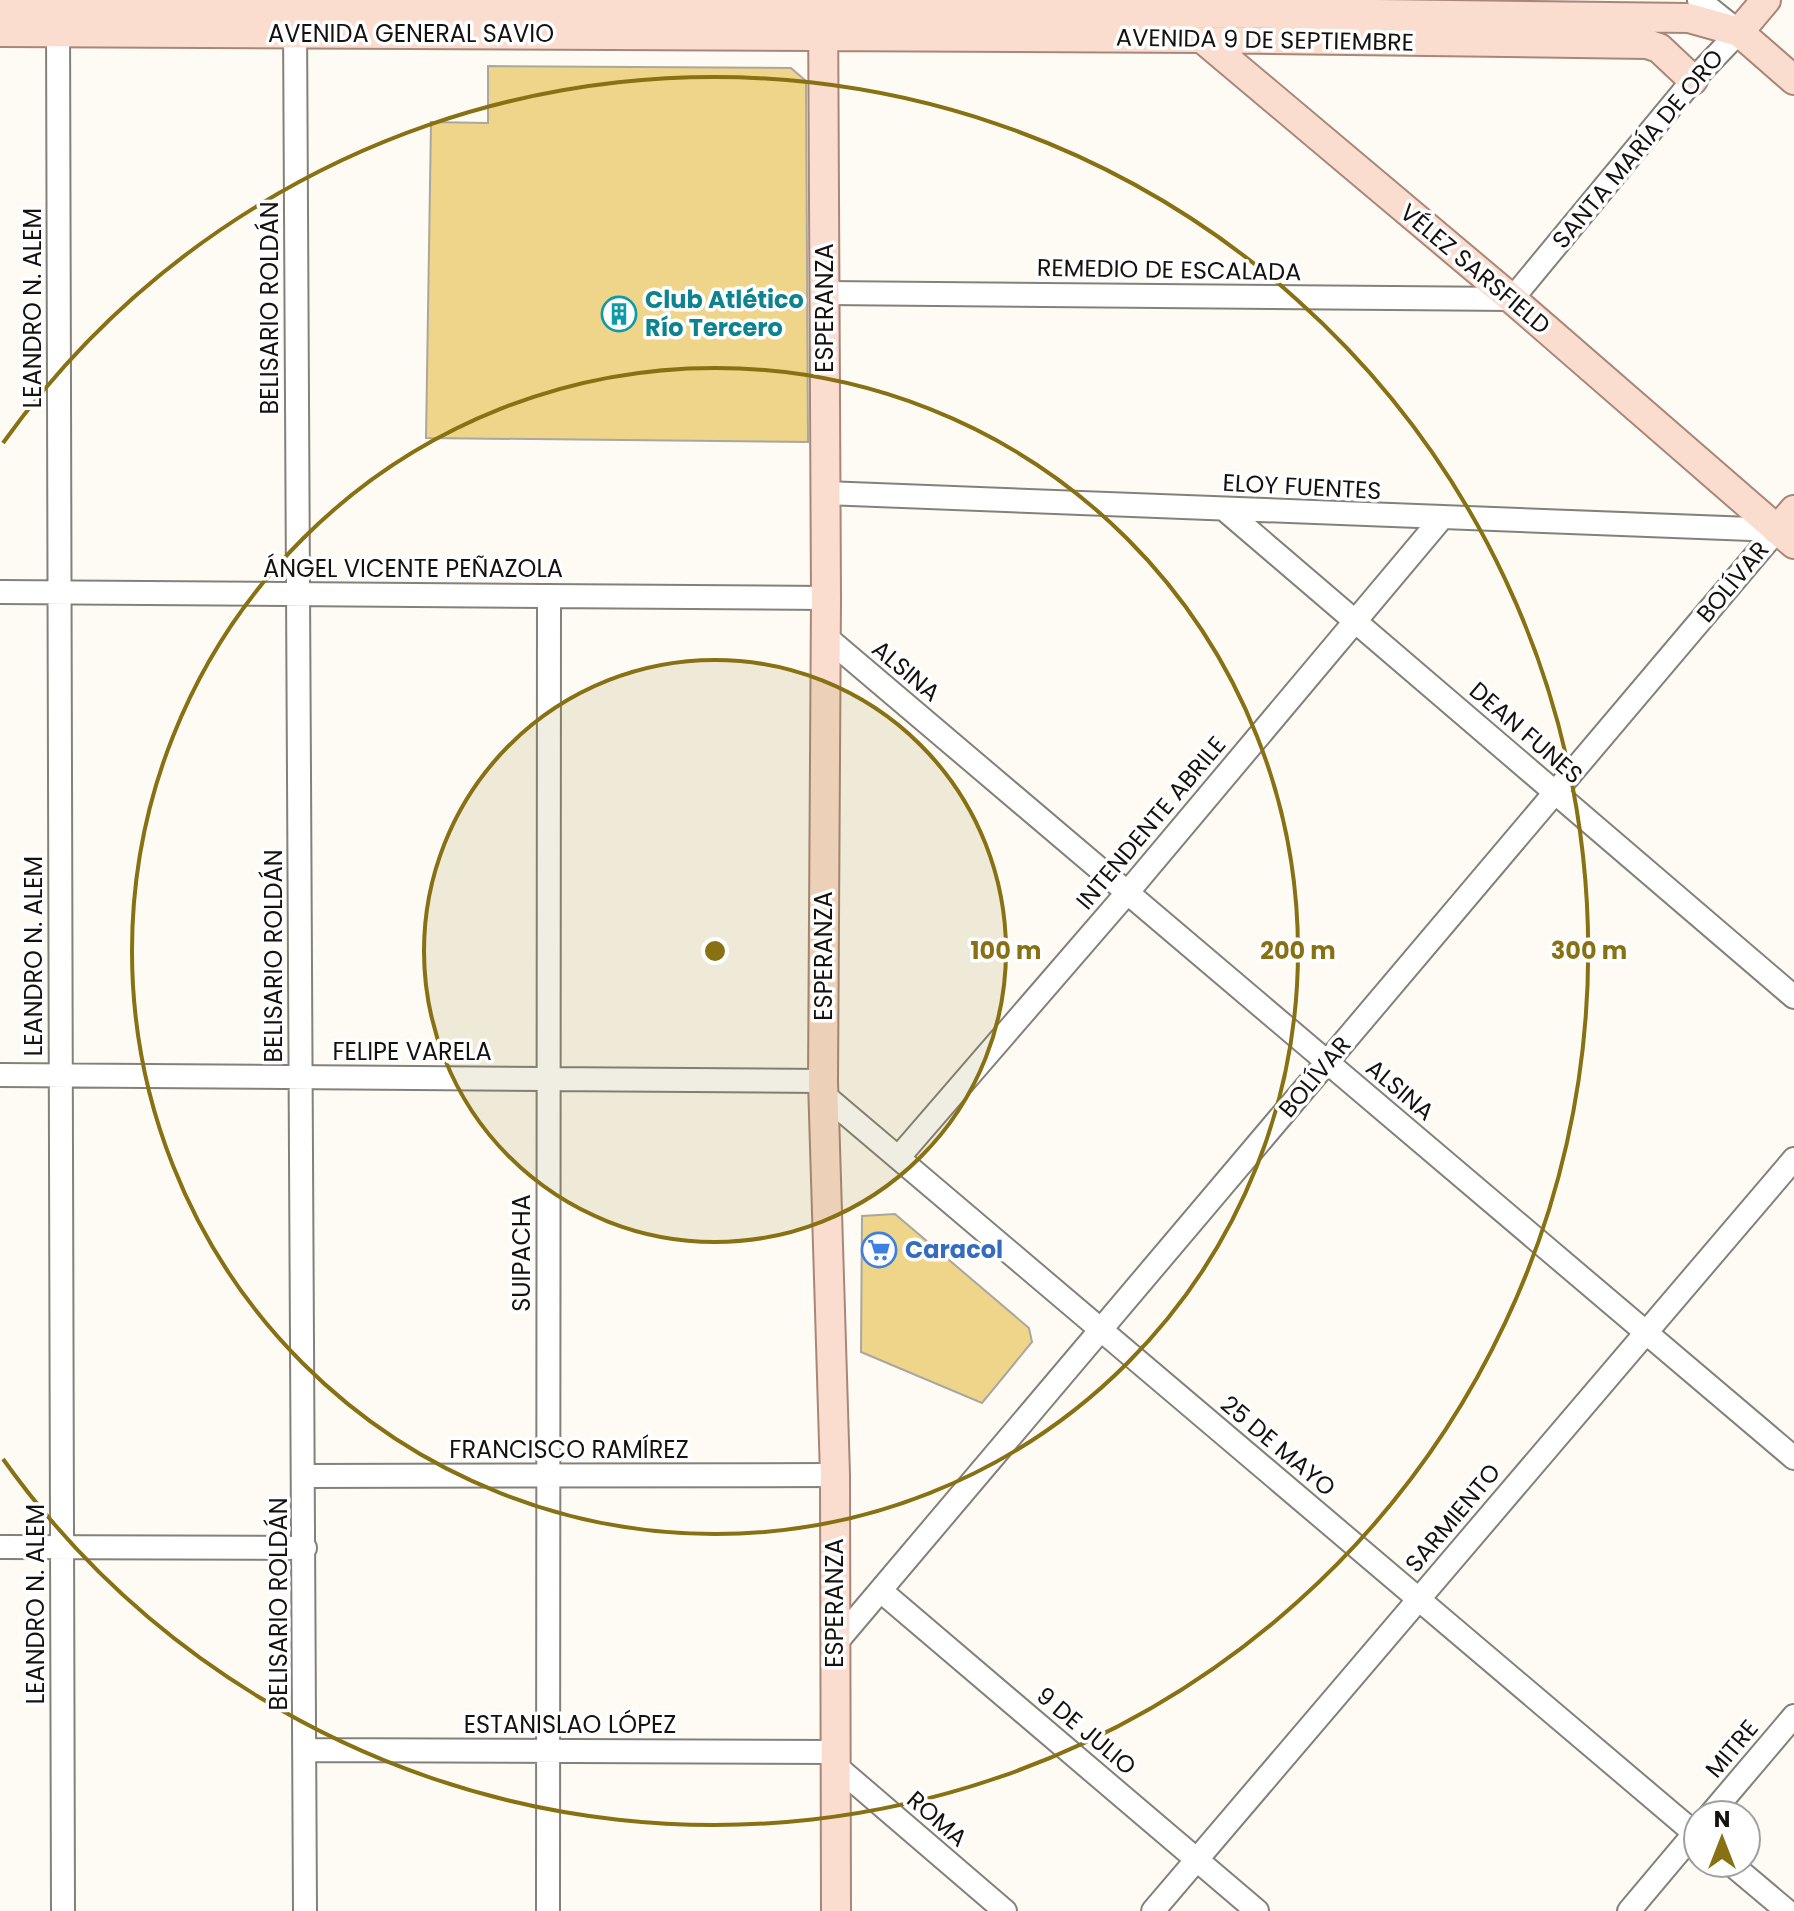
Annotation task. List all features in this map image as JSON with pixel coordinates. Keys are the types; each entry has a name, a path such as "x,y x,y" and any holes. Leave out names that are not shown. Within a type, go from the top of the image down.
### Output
{"main road":[{"name":"SANTA MARÍA DE ORO","path":"1739,32 1766,0"},
{"name":"AVENIDA GENERAL SAVIO","path":"0,32 58,13 295,3 823,17"},
{"name":"AVENIDA GENERAL SAVIO","path":"0,5 295,34 823,17"},
{"name":"AVENIDA 9 DE SEPTIEMBRE","path":"823,17 1160,7 1304,7 1689,18 1739,32"},
{"name":"VÉLEZ SARSFIELD","path":"1160,7 1202,38 1788,528"},
{"path":"1275,40 1304,7"},
{"name":"AVENIDA 9 DE SEPTIEMBRE","path":"823,17 1202,38 1647,44 1659,48 1693,80"},
{"name":"ESPERANZA","path":"823,17 826,293 824,1088 835,1475 836,1911"},
{"path":"1739,32 1794,80"}],"street":[{"path":"1699,0 1739,32"},
{"name":"BELISARIO ROLDÁN","path":"295,3 305,1911"},
{"name":"LEANDRO N. ALEM","path":"58,13 63,1911"},
{"name":"SANTA MARÍA DE ORO","path":"1512,299 1693,80 1739,32"},
{"name":"REMEDIO DE ESCALADA","path":"826,293 1512,299"},
{"name":"ELOY FUENTES","path":"825,493 1441,519 1788,528"},
{"name":"DEAN FUNES","path":"1224,509 1794,997"},
{"name":"INTENDENTE ABRILE","path":"898,1158 1127,893 1441,519"},
{"name":"BOLÍVAR","path":"835,1644 1555,792 1788,528"},
{"name":"ÁNGEL VICENTE PEÑAZOLA","path":"0,592 826,598"},
{"name":"SUIPACHA","path":"548,1911 549,596"},
{"name":"ALSINA","path":"826,637 1794,1458"},
{"name":"FELIPE VARELA","path":"0,1075 549,1079 824,1088"},
{"name":"25 DE MAYO","path":"824,1088 898,1158 1682,1820"},
{"name":"SARMIENTO","path":"1153,1911 1794,1159"},
{"name":"FRANCISCO RAMÍREZ","path":"304,1476 835,1475"},
{"path":"0,1547 305,1548"},
{"name":"9 DE JULIO","path":"881,1591 1257,1911"},
{"name":"MITRE","path":"1724,1799 1794,1716"},
{"name":"ESTANISLAO LÓPEZ","path":"305,1750 548,1751 836,1759"},
{"name":"ROMA","path":"836,1759 1005,1911"},
{"path":"1629,1911 1682,1850"},
{"path":"1749,1879 1787,1911"}],"building":[{"name":"Club Atlético Río Tercero","path":"488,66 791,68 806,81 808,442 426,438 431,122 488,123"},
{"path":"895,1214 1029,1328 1032,1342 982,1403 861,1352 862,1216"}],"place":[{"name":"Club Atlético Río Tercero","path":"619,314"},
{"name":"Caracol","path":"879,1250"}]}
